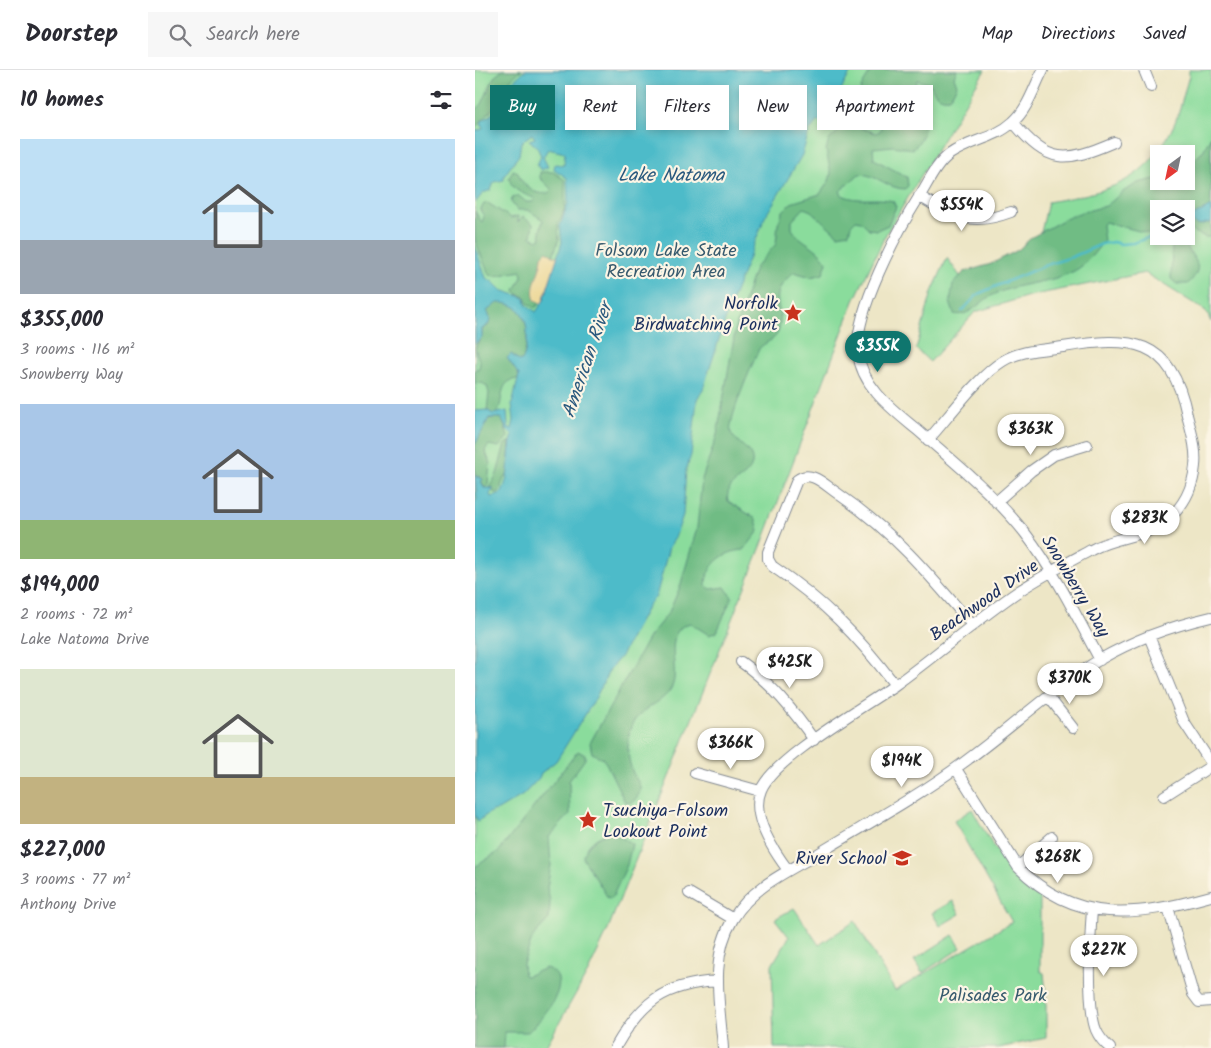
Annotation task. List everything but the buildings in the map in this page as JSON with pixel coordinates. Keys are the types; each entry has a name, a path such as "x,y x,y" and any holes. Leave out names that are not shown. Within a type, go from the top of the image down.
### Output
{"street":[{"name":"Snowberry Way","path":"1043,70 1027,103 1013,122 996,134 966,145 949,155 938,167 919,196 893,239 859,327 859,353 863,371 882,401 996,502 1024,532 1052,572 1099,660"},
{"path":"1144,70 1151,87"},
{"path":"1013,122 1033,145 1043,152 1060,156 1078,156 1114,142"},
{"path":"919,196 962,219 992,219 1011,212"},
{"name":"Beachwood Drive","path":"760,791 774,770 814,740 895,685 1013,595 1095,547 1145,532 1158,526 1176,511 1192,484 1195,454 1183,394 1177,380 1168,366 1151,351 1121,341 1105,340 1022,353 1001,362 989,372 928,440"},
{"path":"996,502 1031,471 1054,456 1087,444"},
{"path":"895,685 873,655 846,625 806,589 769,562 768,552 797,480 801,476 811,475 860,509 890,533 910,552 973,626"},
{"path":"723,1048 718,982 719,959 723,941 733,919 749,898 788,870 956,769 1048,696 1099,660 1149,636 1211,617"},
{"path":"1149,636 1184,722 1211,764 1164,796"},
{"path":"741,662 769,684 814,740"},
{"path":"1048,696 1073,728"},
{"path":"956,769 1018,867 1031,880 1051,894 1092,910 1122,913 1168,907 1211,896"},
{"path":"695,773 760,791 759,816 764,829 788,870"},
{"path":"1018,867 1052,837"},
{"path":"689,893 733,919"},
{"path":"1168,907 1193,994 1199,1002 1211,1001"},
{"path":"1092,910 1089,935 1093,1017 1095,1029 1107,1047"},
{"path":"615,1048 642,1008 655,998 693,983 718,982"}],"green space":[{"name":"Folsom Lake State Recreation Area","path":"475,70 985,70 886,234 854,301 762,544 606,934 588,972 545,1048 475,1048"},
{"path":"503,70 521,70 511,79 508,85 490,85 494,77"},
{"path":"871,70 957,70 954,77 957,85 950,98 943,98 935,93 933,85 917,80 916,85 863,85"},
{"path":"1189,70 1211,70 1211,322 1206,311 1145,273 1029,296 975,312 930,362 916,349 932,292 947,258 960,276 1013,259 1039,241 1048,202 1106,189 1136,173 1150,161 1150,190 1195,190 1195,145 1162,145 1173,127 1180,108"},
{"path":"490,86 490,112 475,128 475,111 482,104"},
{"path":"840,130 867,130 876,133 880,131 924,130 921,139 913,149 893,146 873,148 874,159 907,177 908,186 905,189 893,187 871,176 859,174 840,191 842,195 854,199 893,201 896,207 888,225 877,230 869,229 861,221 856,220 851,225 849,233 838,235 811,211 804,208 792,221 792,229 795,233 819,252 827,262 823,274 811,277 794,272 780,289 778,303 780,325 777,334 759,349 733,417 731,433 751,455 752,464 746,474 730,489 728,501 756,519 759,531 744,550 723,556 712,566 709,572 706,586 711,589 725,587 732,597 717,632 709,635 690,623 681,627 676,633 673,649 673,684 664,697 642,712 631,726 628,754 631,768 639,783 640,790 632,803 625,802 606,763 602,758 592,753 590,743 649,637 669,612 680,587 697,528 702,479 717,435 736,326 755,268 776,244 778,224 783,211 791,203 820,194 829,181 831,174 826,150 829,140"},
{"path":"1211,136 1211,237 1205,237 1195,232 1195,200 1150,200 1150,234 1105,222 1102,225 1104,241 1080,267 1061,277 1010,288 991,296 969,312 959,315 954,314 950,302 953,284 964,272 991,264 1018,250 1032,237 1063,220 1079,213 1106,206 1124,191 1138,183 1150,180 1150,190 1195,190 1195,159 1203,151"},
{"path":"513,170 518,172 526,186 540,193 550,192 551,189 540,178 540,172 553,172 565,180 565,208 558,225 559,239 553,256 549,253 542,256 534,294 535,300 540,303 535,308 527,302 526,297 517,294 515,290 522,277 521,271 496,276 489,275 475,240 475,211 482,223 484,216 480,210 484,204 488,203 511,218 518,216 518,222 523,217 533,224 531,237 538,240 541,238 540,231 543,220 528,210 517,210 511,202 512,198 519,196 526,202 533,202 535,199 520,192 513,186 509,178"},
{"path":"1172,245 1187,245 1195,260 1197,270 1188,284 1177,284 1171,279"},
{"path":"500,302 510,304 523,315 526,323 527,341 523,359 519,361 512,354 507,358 518,372 519,379 512,380 504,387 497,414 493,414 487,410 489,393 487,386 482,383 475,384 475,370 479,368 480,363 475,348 482,335 482,329 488,326 490,318 487,311 494,304"},
{"path":"498,417 503,420 508,437 499,447 489,445 485,450 490,463 488,485 484,488 480,477 475,476 475,441 488,419"},
{"path":"510,441 508,476 504,478 499,492 494,493 492,487 489,488 497,474 505,444"},
{"path":"578,751 585,755 585,759 569,781 570,814 549,837 551,865 547,888 550,901 549,919 534,935 523,964 524,975 526,976 546,968 555,973 559,981 558,990 548,1009 528,1032 505,1032 504,1048 475,1048 475,867 499,851"},
{"name":"Palisades Park","path":"972,809 1000,856 1017,876 1040,895 1040,971 1044,973 1046,995 1046,1038 998,1048 774,1048 772,965 789,937 775,919 794,908 819,945 855,921 895,991 1012,922 954,821"},
{"path":"609,833 621,837 632,844 627,865 612,898 608,898 583,858 592,842"},
{"path":"953,901 960,914 940,926 932,913"},
{"path":"953,935 961,948 922,973 914,960"}],"sand":[{"path":"547,251 553,256 558,256 542,304 535,300 534,289 542,256"}],"water":[{"name":"Lake Natoma","path":"525,70 852,70 844,85 817,85 817,121 809,132 802,155 765,217 731,302 703,389 697,399 691,455 686,470 683,515 675,538 669,547 656,597 649,604 621,656 610,669 595,699 556,761 541,773 539,778 523,795 498,810 492,811 478,821 475,815 475,502 477,500 475,476 483,479 481,482 484,488 494,488 490,494 491,497 501,493 507,479 513,435 507,430 501,418 489,418 475,445 475,411 487,410 493,414 507,411 508,427 512,429 514,420 512,404 519,375 507,358 511,354 519,361 523,359 526,350 527,331 522,314 516,308 508,304 497,303 487,311 490,318 489,324 482,329 482,337 475,344 475,247 486,278 501,290 525,298 526,304 536,312 544,300 562,242 560,226 568,202 567,178 554,169 555,164 564,165 565,153 548,149 543,157 548,167 541,170 537,165 541,156 537,147 529,140 535,138 532,134 521,142 519,155 504,176 504,180 494,182 491,190 483,193 475,203 475,131 483,129 481,122 490,115 490,130 555,130 555,85 509,85"},
{"path":"1211,206 1211,222 1198,225 1195,224 1195,215"}],"waterway":[{"path":"962,311 978,294 1046,265 1072,257 1102,244 1113,242 1121,244 1133,243 1150,237"}],"place":[{"name":"Norfolk Birdwatching Point","path":"793,313"},
{"name":"Tsuchiya-Folsom Lookout Point","path":"588,820"},
{"name":"River School","path":"902,858"}],"water label":[{"name":"American River","path":"586,360"}]}
